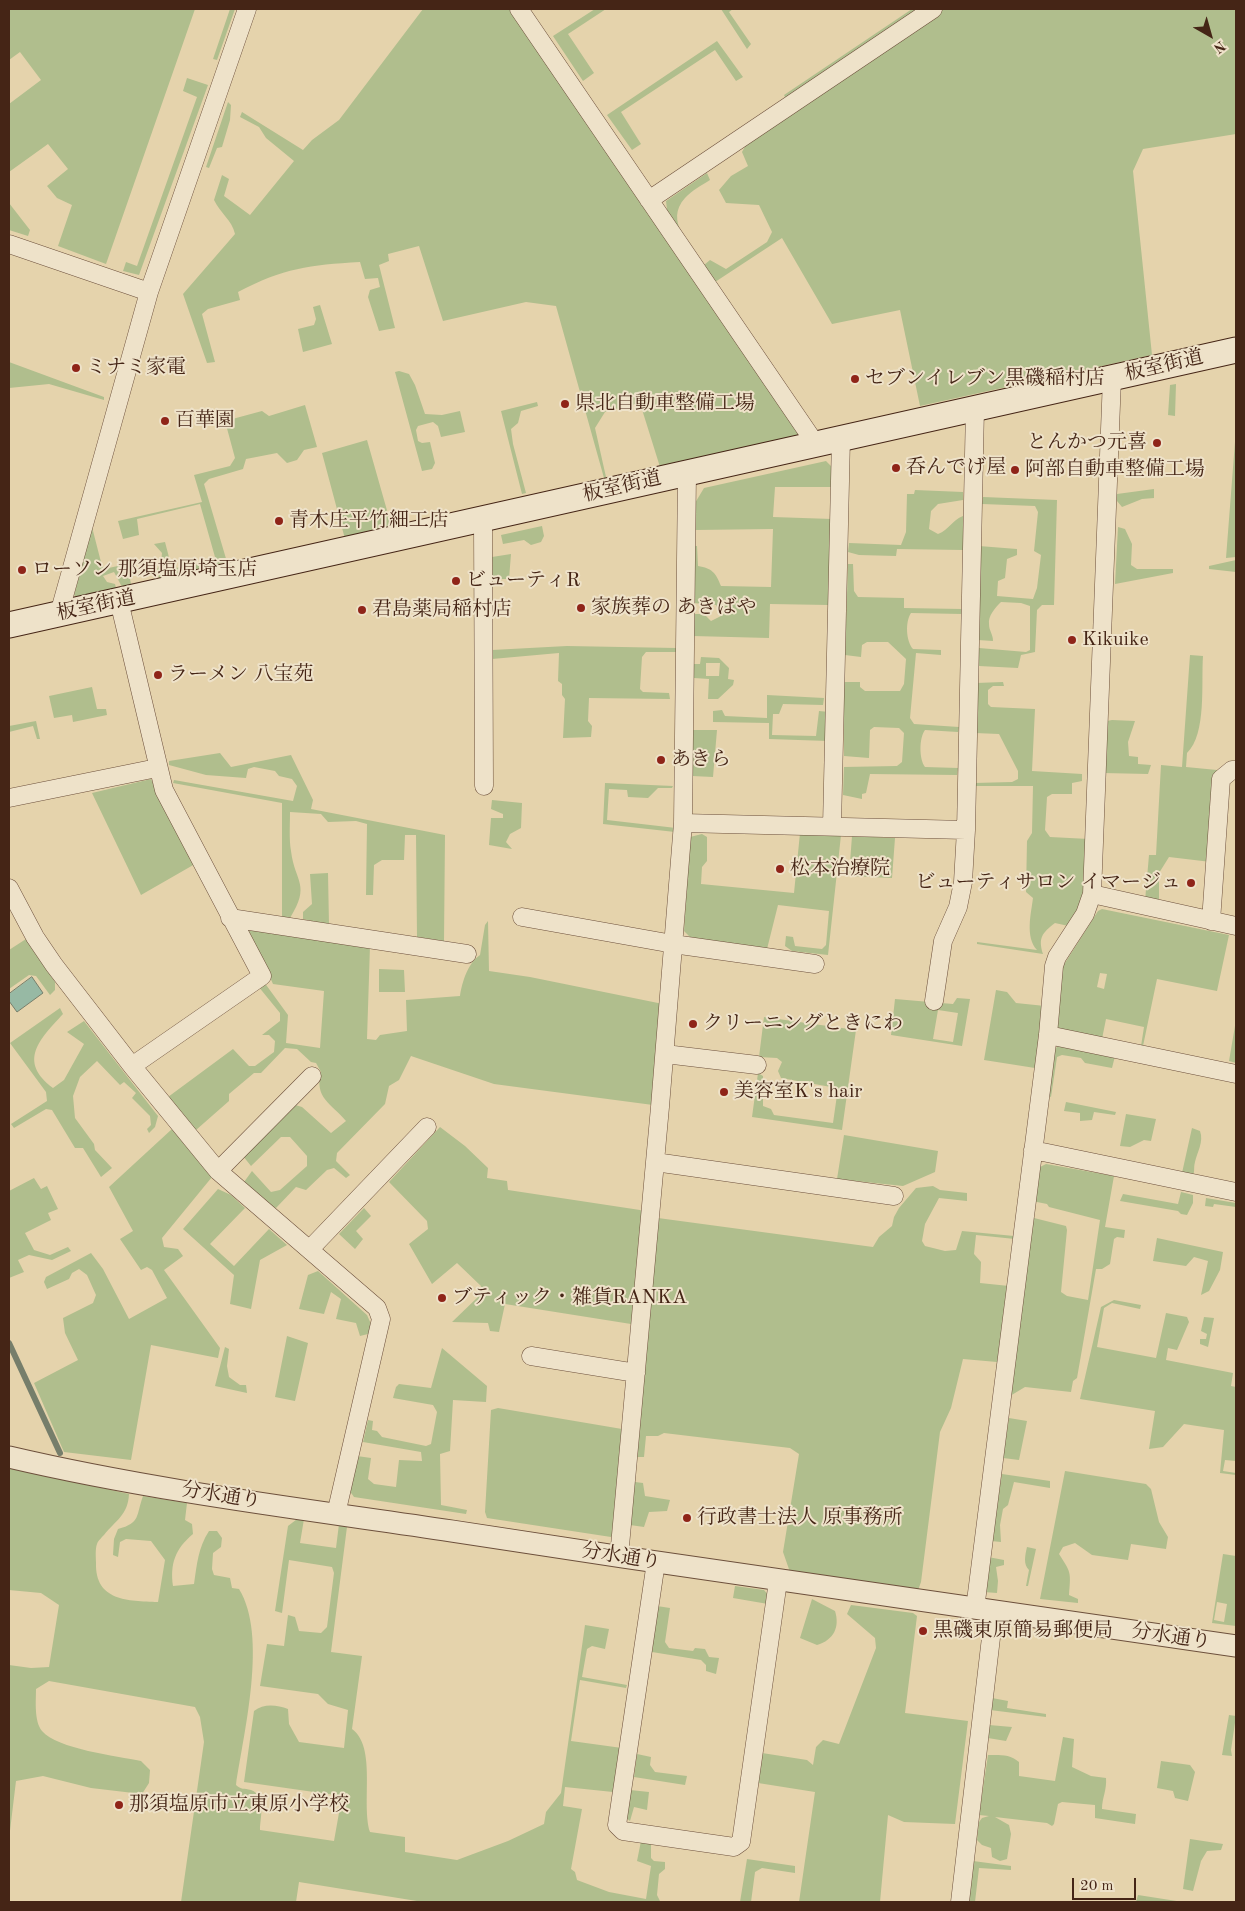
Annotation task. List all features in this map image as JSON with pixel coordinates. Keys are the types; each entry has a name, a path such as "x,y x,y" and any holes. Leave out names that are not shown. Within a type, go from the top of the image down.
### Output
{"main road":[{"name":"板室街道","path":"9,625 1236,350"}],"street":[{"path":"59,614 148,292 247,9"},
{"path":"519,9 814,444"},
{"path":"649,200 933,9"},
{"path":"9,244 148,292"},
{"path":"960,1902 984,1611 1033,1150 1057,957 1085,914 1092,894 1112,378"},
{"path":"934,1001 943,941 958,907 963,882 966,830 975,408"},
{"path":"832,826 840,438"},
{"path":"619,1557 665,1054 683,823 687,473"},
{"path":"483,520 484,786"},
{"path":"119,601 157,768 164,790 262,976 132,1066"},
{"path":"9,798 157,768"},
{"path":"1211,921 1222,779 1232,770 1236,770"},
{"path":"683,823 966,830"},
{"path":"9,888 35,937 54,965 132,1066 218,1171 377,1308 382,1319 336,1514"},
{"path":"1092,894 1236,926"},
{"path":"522,917 673,944 814,964"},
{"path":"230,918 467,954"},
{"path":"1048,1035 1236,1074"},
{"path":"665,1054 757,1065"},
{"path":"218,1171 312,1076"},
{"path":"310,1249 427,1127"},
{"path":"1033,1150 1236,1192"},
{"path":"655,1162 894,1196"},
{"path":"531,1356 636,1373"},
{"name":"分水通り","path":"9,1456 76,1473 336,1514 778,1581 1236,1646"},
{"path":"656,1562 617,1825 623,1831 734,1847 741,1842 778,1581"}],"shaded area":[{"path":"9,9 195,9 106,264 58,246 72,205 57,198 47,186 68,169 48,144 9,172 9,104 41,80 20,52 9,60"},
{"path":"230,9 235,9 217,60 213,59"},
{"path":"423,9 511,9 799,433 798,437 660,467 640,403 605,412 595,428 606,477 604,478 556,306 526,302 443,321 419,246 388,254 389,261 379,265 395,328 379,331 368,297 370,290 380,287 378,278 365,279 360,262 311,266 283,273 254,284 238,292 240,300 208,309 202,314 215,362 207,363 183,294 235,234 214,200 222,175 229,179 224,196 250,215 294,161 266,138 259,127 240,117 242,112 303,150 312,140 339,120"},
{"path":"595,9 606,9 568,34 594,73 583,81 553,36"},
{"path":"721,9 733,9 729,12 751,44 747,49"},
{"path":"912,9 921,9 786,99 784,95"},
{"path":"943,9 1236,9 1236,134 1143,149 1133,171 1152,355 920,406 900,310 832,324 782,238 712,284 668,218 666,201 707,173 710,180 685,198 679,207 677,215 681,233 704,265 710,260 726,269 767,242 772,232 759,205 726,203 719,190 731,176 748,166 742,152 749,139"},
{"path":"717,41 743,77 736,81 715,50 621,112 641,144 632,150 607,115"},
{"path":"187,78 208,85 139,275 123,271 126,262 137,266 197,97 183,91"},
{"path":"228,102 231,105 230,120 222,147 217,148 209,168 206,167"},
{"path":"9,203 30,230 28,236 9,230"},
{"path":"320,305 332,344 303,352 298,329 314,325 316,319 313,307"},
{"path":"9,362 104,397 104,400 49,384 9,388"},
{"path":"399,371 409,374 425,414 442,415 460,411 465,432 441,437 438,426 433,422 418,426 416,430 418,441 422,443 430,442 435,463 432,469 422,471 395,372"},
{"path":"1176,384 1175,416 1168,415 1170,385"},
{"path":"537,402 538,406 521,411 518,423 511,429 526,493 522,494 501,411"},
{"path":"305,405 317,447 304,450 297,460 287,463 277,453 246,459 243,469 209,479 204,484 227,562 159,578 157,569 161,563 162,553 154,544 165,542 171,565 176,568 211,560 215,557 200,504 137,519 139,535 123,539 118,521 202,502 194,475 230,466 235,458 225,421 262,411 269,416"},
{"path":"1236,429 1236,557 1226,558"},
{"path":"367,440 392,528 345,539 322,453"},
{"path":"826,461 832,467 832,487 775,487 773,517 832,519 829,605 770,604 769,638 693,636 693,614 704,614 711,621 721,616 716,605 693,603 693,546 697,546 698,566 713,572 721,586 771,587 773,529 695,530 695,503 704,488"},
{"path":"1154,489 1154,498 1142,499 1122,507 1117,501 1117,494"},
{"path":"915,490 963,492 963,500 938,504 931,511 929,529 938,534 963,516 963,550 897,549 896,556 859,555 848,552 849,543 901,545 906,532 907,494 914,494"},
{"path":"983,497 1057,500 1054,605 1042,605 1037,610 1035,652 1021,655 1018,668 979,666 979,648 1026,652 1030,650 1030,606 1021,603 1001,602 992,612 989,621 993,641 978,640 979,546 1017,549 1017,555 1007,559 1005,578 998,581 997,596 1033,599 1037,588 1041,555 1034,551 1038,512 1035,506 982,504"},
{"path":"542,526 544,536 541,542 531,545 524,540 503,544 501,535"},
{"path":"92,527 104,569 127,564 131,584 122,587 114,572 103,576 107,582 115,584 116,588 76,597 74,595"},
{"path":"1118,527 1125,529 1132,544 1131,565 1137,569 1173,569 1173,573 1115,584"},
{"path":"511,554 509,579 492,579 492,557"},
{"path":"1236,560 1236,572 1209,569 1209,566"},
{"path":"848,564 853,564 854,591 858,597 904,598 904,608 962,609 962,614 911,613 907,626 909,641 913,649 941,650 941,655 916,653 910,718 914,724 959,727 958,732 925,730 921,743 923,763 925,767 958,768 957,775 870,774 866,793 862,794 862,799 843,795 844,767 897,766 902,762 904,733 899,728 874,727 870,730 869,758 844,756 844,682 860,682 860,687 865,691 900,691 904,684 906,659 888,642 867,642 862,645 861,657 845,655"},
{"path":"567,646 676,648 676,652 646,652 642,657 640,689 643,692 669,693 670,699 589,698 588,721 592,726 591,737 563,738 565,699 562,695 562,684 558,681 559,653 492,659 492,650"},
{"path":"1190,655 1203,656 1202,707 1198,733 1187,753 1186,767 1217,770 1211,862 1169,857 1159,873 1159,905 1145,901 1149,855 1156,855 1161,765 1182,767"},
{"path":"701,657 719,658 729,668 728,679 734,680 733,685 718,699 708,699 709,679 694,678 694,664 700,664","holes":["706,663 720,663 719,676 706,676"]},
{"path":"1003,682 1004,686 993,686 988,690 988,704 991,707 1035,709 1032,771 1082,774 1082,781 1072,783 1072,794 1052,794 1047,797 1045,830 1050,837 1089,839 1088,895 1073,927 1055,923 1044,933 1041,940 1043,954 977,944 977,942 1037,950 1033,945 1030,932 1033,898 1026,892 1027,841 1032,833 1033,786 974,786 974,783 1012,782 1018,779 1018,771 999,734 975,733 976,683"},
{"path":"92,687 97,709 106,709 107,715 73,722 72,715 54,718 49,696"},
{"path":"767,695 824,698 823,705 783,704 779,714 773,714 772,735 816,736 819,711 829,712 828,741 769,739 769,723 713,722 713,711 722,710 725,716 767,718"},
{"path":"36,721 40,739 37,739 33,726 9,732 9,726"},
{"path":"1107,721 1135,721 1128,742 1129,756 1138,757 1138,764 1151,765 1148,774 1103,773"},
{"path":"693,730 717,730 713,777 692,776"},
{"path":"220,753 231,767 291,755 313,800 311,809 445,835 444,941 417,937 416,835 405,835 404,860 382,860 374,865 373,895 366,895 367,824 356,821 328,822 321,814 290,812 291,851 301,890 300,898 290,918 282,917 282,803 173,783 174,780 293,801 297,786 292,779 279,776 275,771 254,767 248,769 246,778 206,775 169,765 169,761"},
{"path":"151,779 195,864 141,895 92,793"},
{"path":"605,783 673,786 672,788 658,788 648,798 628,797 627,790 609,789 607,820 676,828 675,832 603,824"},
{"path":"492,800 522,803 521,828 510,834 506,842 512,849 489,845 491,818 503,818 503,814 491,809"},
{"path":"800,833 841,835 828,955 792,951 785,946 786,936 793,937 795,946 822,949 826,945 829,911 778,905 767,949 692,939 684,931 690,837 702,834 707,837 707,861 702,867 701,884 794,893"},
{"path":"852,836 895,838 892,878 849,876"},
{"path":"328,873 329,925 303,919 303,912 312,904 310,874"},
{"path":"1102,909 1229,935 1217,991 1157,979 1143,1046 1141,1046 1144,1027 1106,1019 1102,1039 1061,1031 1056,1024 1063,966 1098,911","holes":["1100,973 1107,974 1104,989 1097,987"]},
{"path":"488,921 489,971 530,977 663,1004 653,1105 494,1084 411,1056 399,1080 389,1086 385,1104 337,1153 336,1161 350,1175 346,1178 334,1168 327,1170 306,1190 296,1187 276,1208 265,1202 244,1182 252,1171 271,1192 280,1190 307,1166 307,1156 290,1137 281,1137 251,1166 243,1156 292,1104 302,1107 331,1133 346,1121 325,1100 319,1081 321,1072 316,1063 311,1062 297,1049 285,1048 261,1073 254,1073 229,1094 229,1101 196,1130 168,1097 233,1049 249,1066 255,1066 274,1052 275,1041 269,1035 262,1035 280,1021 280,1013 258,986 264,982 288,1015 286,1043 320,1048 324,991 273,984 249,931 250,927 370,946 367,1039 376,1040 380,1035 407,1031 406,1000 460,996 466,973 480,955 485,925"},
{"path":"26,939 55,982 55,990 50,995 36,976 29,975 9,989 9,950"},
{"path":"379,969 404,970 405,992 379,992"},
{"path":"32,977 43,993 17,1012 9,1001 9,994"},
{"path":"996,990 1007,992 1016,1003 1045,1006 1035,1068 984,1060"},
{"path":"957,998 970,999 962,1046 891,1035 895,999 953,1004","holes":["938,1010 958,1013 953,1042 933,1039"]},
{"path":"60,1008 63,1014 40,1041 36,1050 34,1059 36,1069 42,1078 53,1088 64,1080 84,1044 67,1032 84,1021 158,1116 155,1127 149,1133 147,1129 151,1125 150,1116 132,1098 136,1093 124,1082 120,1085 97,1061 80,1077 73,1096 75,1118 94,1144 95,1150 112,1168 101,1177 83,1148 75,1148 52,1110 46,1109 14,1128 11,1124 47,1101 46,1092 10,1043"},
{"path":"764,1017 856,1030 842,1130 752,1117 758,1073 763,1076 763,1106 771,1109 774,1115 833,1123 837,1095 831,1087 781,1078 778,1071 782,1062 777,1058 759,1057"},
{"path":"1236,1020 1236,1063 1229,1061"},
{"path":"1058,1045 1115,1056 1112,1068 1085,1063 1081,1058 1062,1055 1057,1057 1051,1097 1049,1096 1053,1053"},
{"path":"1066,1102 1116,1112 1115,1115 1094,1112 1092,1120 1080,1121 1080,1113 1064,1111"},
{"path":"1126,1114 1156,1119 1151,1141 1144,1140 1130,1147 1120,1146"},
{"path":"440,1127 465,1146 488,1168 487,1178 507,1181 508,1190 640,1210 658,1218 873,1247 879,1237 892,1226 899,1208 916,1188 933,1186 940,1190 967,1193 967,1201 939,1198 925,1224 922,1241 925,1246 945,1251 956,1250 962,1231 1014,1236 1015,1239 976,1235 974,1254 981,1262 980,1283 1009,1286 1034,1218 1066,1226 1061,1292 1067,1296 1088,1300 1100,1220 1032,1201 1038,1168 1046,1164 1114,1176 1105,1227 1125,1230 1124,1238 1117,1237 1114,1239 1110,1264 1102,1269 1096,1269 1077,1378 1073,1381 1071,1392 1025,1387 1010,1396 994,1398 997,1362 963,1359 951,1408 940,1432 921,1582 917,1593 791,1575 783,1552 799,1454 790,1448 664,1433 658,1436 646,1436 644,1457 637,1457 650,1315 633,1312 631,1324 505,1304 499,1332 490,1331 488,1323 452,1322 479,1296 481,1286 457,1263 432,1284 409,1244 428,1229 427,1221 389,1182"},
{"path":"1192,1128 1200,1131 1201,1139 1191,1178 1182,1173"},
{"path":"172,1129 212,1177 162,1238 164,1247 178,1249 183,1256 164,1270 220,1348 218,1358 151,1345 131,1460 64,1452 34,1383 78,1360 65,1333 63,1318 93,1303 96,1295 87,1275 79,1269 72,1273 69,1279 47,1289 44,1282 46,1277 91,1253 103,1269 129,1319 167,1298 152,1270 147,1267 141,1270 120,1239 133,1231 109,1187"},
{"path":"844,1135 938,1151 935,1172 903,1186 837,1179"},
{"path":"34,1178 41,1189 47,1186 58,1209 48,1213 51,1220 25,1233 34,1250 50,1255 68,1247 71,1251 52,1260 29,1255 18,1260 24,1272 9,1278 9,1191"},
{"path":"218,1189 231,1195 245,1208 210,1244 234,1266 269,1229 287,1245 260,1260 251,1309 230,1304 234,1275 183,1229"},
{"path":"1181,1192 1193,1195 1193,1203 1187,1215 1181,1214 1178,1211 1120,1201 1123,1194 1178,1204"},
{"path":"1206,1198 1236,1203 1236,1207 1214,1204 1213,1207 1205,1206"},
{"path":"364,1208 371,1216 356,1231 363,1239 355,1249 339,1234"},
{"path":"1157,1238 1223,1252 1220,1270 1209,1291 1201,1295 1208,1261 1194,1257 1186,1266 1153,1261"},
{"path":"318,1271 367,1315 371,1324 368,1334 360,1336 356,1323 336,1319 341,1299 331,1292 324,1314 299,1309 308,1275"},
{"path":"1114,1300 1141,1305 1140,1309 1112,1303 1104,1308 1097,1347 1156,1358 1166,1313 1187,1317 1189,1322 1177,1350 1168,1348 1166,1360 1233,1373 1231,1386 1236,1387 1236,1461 1225,1460 1223,1471 1236,1473 1236,1475 1220,1473 1224,1430 1184,1424 1163,1447 1149,1449 1155,1411 1080,1399 1101,1307"},
{"path":"1204,1317 1214,1318 1208,1347 1200,1344 1200,1339 1206,1339 1207,1334 1201,1331"},
{"path":"287,1336 308,1343 295,1401 275,1397"},
{"path":"225,1347 229,1349 227,1366 229,1377 240,1385 246,1385 247,1393 215,1386"},
{"path":"442,1348 487,1386 486,1402 453,1400 450,1451 440,1454 441,1505 467,1510 466,1514 354,1497 349,1490 357,1456 371,1458 368,1479 374,1484 396,1487 399,1460 422,1461 421,1452 363,1442 368,1420 373,1421 372,1430 377,1431 382,1437 426,1446 431,1444 437,1412 433,1405 393,1398 396,1387 399,1384 431,1388"},
{"path":"498,1408 622,1429 616,1531 611,1537 487,1518 485,1512 491,1410"},
{"path":"1009,1418 1027,1421 1019,1460 1003,1458"},
{"path":"9,1467 129,1494 124,1512 99,1540 96,1551 97,1576 101,1585 107,1592 125,1599 158,1602 165,1560 151,1541 126,1539 120,1542 118,1557 113,1555 114,1539 118,1529 134,1521 143,1496 187,1503 185,1520 192,1524 193,1534 182,1545 175,1557 172,1571 173,1586 194,1584 198,1556 202,1544 209,1531 217,1531 222,1538 221,1547 213,1553 212,1569 214,1575 230,1578 232,1588 239,1589 248,1609 252,1632 251,1684 236,1785 251,1790 259,1797 262,1807 260,1830 334,1841 342,1796 244,1782 254,1711 258,1708 275,1706 288,1709 289,1724 299,1742 344,1748 348,1710 328,1704 318,1694 260,1686 267,1644 284,1646 288,1615 295,1617 299,1631 321,1633 327,1627 334,1573 332,1567 289,1560 282,1613 275,1611 288,1526 305,1513 348,1519 331,1652 362,1656 352,1729 360,1737 364,1749 370,1832 405,1837 405,1852 457,1860 508,1841 544,1824 546,1812 561,1793 585,1625 609,1629 605,1649 592,1646 587,1649 582,1677 627,1685 626,1688 580,1680 571,1741 622,1748 613,1792 565,1787 563,1806 582,1809 571,1869 575,1872 577,1880 609,1892 646,1899 651,1866 637,1861 641,1841 651,1843 651,1858 654,1861 665,1862 665,1869 659,1874 657,1895 660,1901 667,1902 423,1902 299,1882 296,1902 181,1902 204,1742 200,1717 195,1707 49,1681 36,1689 37,1716 39,1727 42,1731 60,1743 141,1761 150,1770 149,1783 142,1794 91,1788 43,1776 16,1781 9,1839 9,1665 31,1668 49,1667 59,1605 41,1593 9,1590","holes":["304,1519 339,1524 336,1548 300,1543"]},
{"path":"1065,1471 1146,1484 1151,1489 1159,1522 1168,1537 1166,1549 1131,1544 1128,1560 1092,1555 1075,1543 1063,1547 1059,1554 1069,1573 1069,1595 1078,1599 1078,1603 1040,1599"},
{"path":"1002,1474 1050,1481 1050,1488 1014,1482 1008,1505 1003,1509 1000,1525 1001,1542 991,1541"},
{"path":"635,1482 643,1483 645,1496 670,1500 667,1511 649,1512 644,1527 630,1525"},
{"path":"1027,1547 1036,1549 1028,1586 1026,1586 1029,1570 1025,1562"},
{"path":"1223,1554 1236,1556 1236,1626 1212,1623","holes":["1217,1602 1227,1604 1224,1622 1214,1620"]},
{"path":"988,1557 1004,1560 1004,1565 996,1567 997,1593 984,1592"},
{"path":"735,1586 764,1590 770,1597 768,1604 733,1598"},
{"path":"812,1599 835,1611 837,1622 834,1632 828,1640 817,1645 800,1638"},
{"path":"851,1605 913,1613 917,1616 905,1713 968,1721 955,1824 904,1822 888,1815 880,1902 799,1902 815,1792 758,1783 762,1753 807,1760 813,1765 816,1747 823,1740 839,1744 876,1648 875,1638 847,1614"},
{"path":"657,1606 670,1608 665,1642 669,1648 693,1651 695,1648 705,1649 709,1657 719,1658 716,1674 706,1671 706,1665 701,1660 652,1652"},
{"path":"992,1698 1008,1701 1007,1708 1046,1714 1046,1717 990,1710"},
{"path":"1229,1715 1236,1716 1231,1750 1232,1756 1222,1755"},
{"path":"989,1725 1012,1727 1006,1741 988,1738"},
{"path":"1063,1737 1074,1739 1072,1767 1091,1776 1106,1778 1102,1809 1136,1814 1135,1824 1095,1818 1095,1805 1062,1802 1058,1804 1052,1826 1047,1823 995,1817 1009,1825 1011,1834 1007,1859 1000,1861 992,1857 991,1848 982,1845 977,1840 979,1822 982,1818 989,1816 979,1815 988,1755 1016,1759 1019,1762 1019,1776 1055,1781"},
{"path":"637,1754 651,1757 650,1765 655,1772 687,1776 685,1785 634,1777"},
{"path":"1161,1761 1190,1765 1195,1772 1188,1801 1175,1798 1173,1791 1157,1788"},
{"path":"630,1790 649,1792 647,1810 634,1807 630,1821 625,1817"},
{"path":"1190,1839 1223,1844 1221,1850 1207,1851 1201,1861 1193,1891 1183,1889"},
{"path":"747,1859 795,1866 795,1873 762,1868 755,1872 751,1902 740,1902"},
{"path":"973,1861 1011,1866 1011,1870 979,1868 975,1902 969,1902"},
{"path":"1138,1895 1183,1902 1136,1902"}],"waterway":[{"path":"9,1343 60,1453"}],"place":[{"name":"ミナミ家電","path":"76,368"},
{"name":"セブンイレブン黒磯稲村店","path":"855,379"},
{"name":"県北自動車整備工場","path":"565,404"},
{"name":"百華園","path":"165,421"},
{"name":"とんかつ元喜","path":"1157,443"},
{"name":"呑んでげ屋","path":"896,468"},
{"name":"阿部自動車整備工場","path":"1015,470"},
{"name":"青木庄平竹細工店","path":"279,521"},
{"name":"ローソン 那須塩原埼玉店","path":"22,570"},
{"name":"ビューティR","path":"456,581"},
{"name":"家族葬の あきばや","path":"581,608"},
{"name":"君島薬局稲村店","path":"362,610"},
{"name":"Kikuike","path":"1072,640"},
{"name":"ラーメン 八宝苑","path":"158,675"},
{"name":"あきら","path":"661,760"},
{"name":"松本治療院","path":"780,869"},
{"name":"ビューティサロン イマージュ","path":"1191,883"},
{"name":"クリーニングときにわ","path":"693,1024"},
{"name":"美容室K's hair","path":"724,1092"},
{"name":"ブティック・雑貨RANKA","path":"442,1298"},
{"name":"行政書士法人 原事務所","path":"687,1518"},
{"name":"黒磯東原簡易郵便局","path":"923,1631"},
{"name":"那須塩原市立東原小学校","path":"119,1805"}]}
